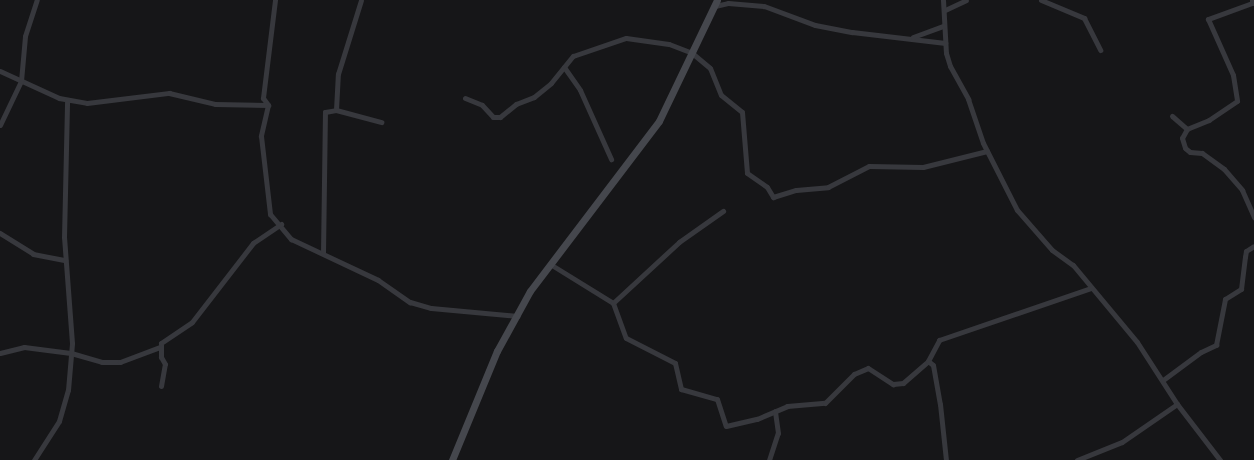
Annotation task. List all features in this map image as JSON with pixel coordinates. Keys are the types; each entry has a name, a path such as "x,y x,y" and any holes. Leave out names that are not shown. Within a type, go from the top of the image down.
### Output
{"main road":[{"path":"452,460 497,351 518,316 530,291 642,147 659,121 716,3"}],"street":[{"path":"0,125 21,81 25,36 37,0"},
{"path":"275,0 263,98 268,105 261,136 266,198 270,214 281,224 292,239 378,280 410,302 431,308 518,316"},
{"path":"336,110 338,74 361,0"},
{"path":"943,0 945,10 945,43 950,66 968,99 987,151 1016,210 1092,288 1163,380 1177,404 1220,460"},
{"path":"945,10 966,0"},
{"path":"1041,0 1084,18 1100,50"},
{"path":"1252,0 1252,3 1208,19 1233,75 1237,101 1209,120 1187,129 1182,138 1185,148 1190,152 1202,153 1224,169 1242,190 1254,217"},
{"path":"716,3 764,6 822,26 878,36 912,37 945,43"},
{"path":"912,37 944,26"},
{"path":"464,98 482,105 493,117 500,117 516,104 534,97 573,56 626,38 669,44 692,53 710,68 721,95 742,112 747,173 767,187 772,197 796,190 828,187 869,166 923,167 987,151"},
{"path":"564,67 580,90 611,159"},
{"path":"0,71 66,102 101,104 128,96 169,93 215,104 268,105"},
{"path":"34,460 66,406 71,353 65,260 66,102"},
{"path":"323,253 324,122 326,112 336,110 381,122"},
{"path":"1172,116 1187,129"},
{"path":"613,303 678,242 724,211"},
{"path":"0,353 24,346 71,353 102,362 120,362 160,347 173,333 192,322 253,243 281,224"},
{"path":"0,233 33,254 65,260"},
{"path":"1163,380 1201,352 1216,345 1225,299 1241,288 1245,257 1254,246"},
{"path":"550,264 613,303 626,338 675,363 681,389 717,399 726,426 757,419 787,406 825,403 854,374 868,368 893,384 903,384 928,361 939,340 1092,288"},
{"path":"160,347 165,364 162,386"},
{"path":"928,361 933,365 939,398 946,460"},
{"path":"1077,460 1122,442 1177,404"},
{"path":"769,460 778,433 775,411"}]}
